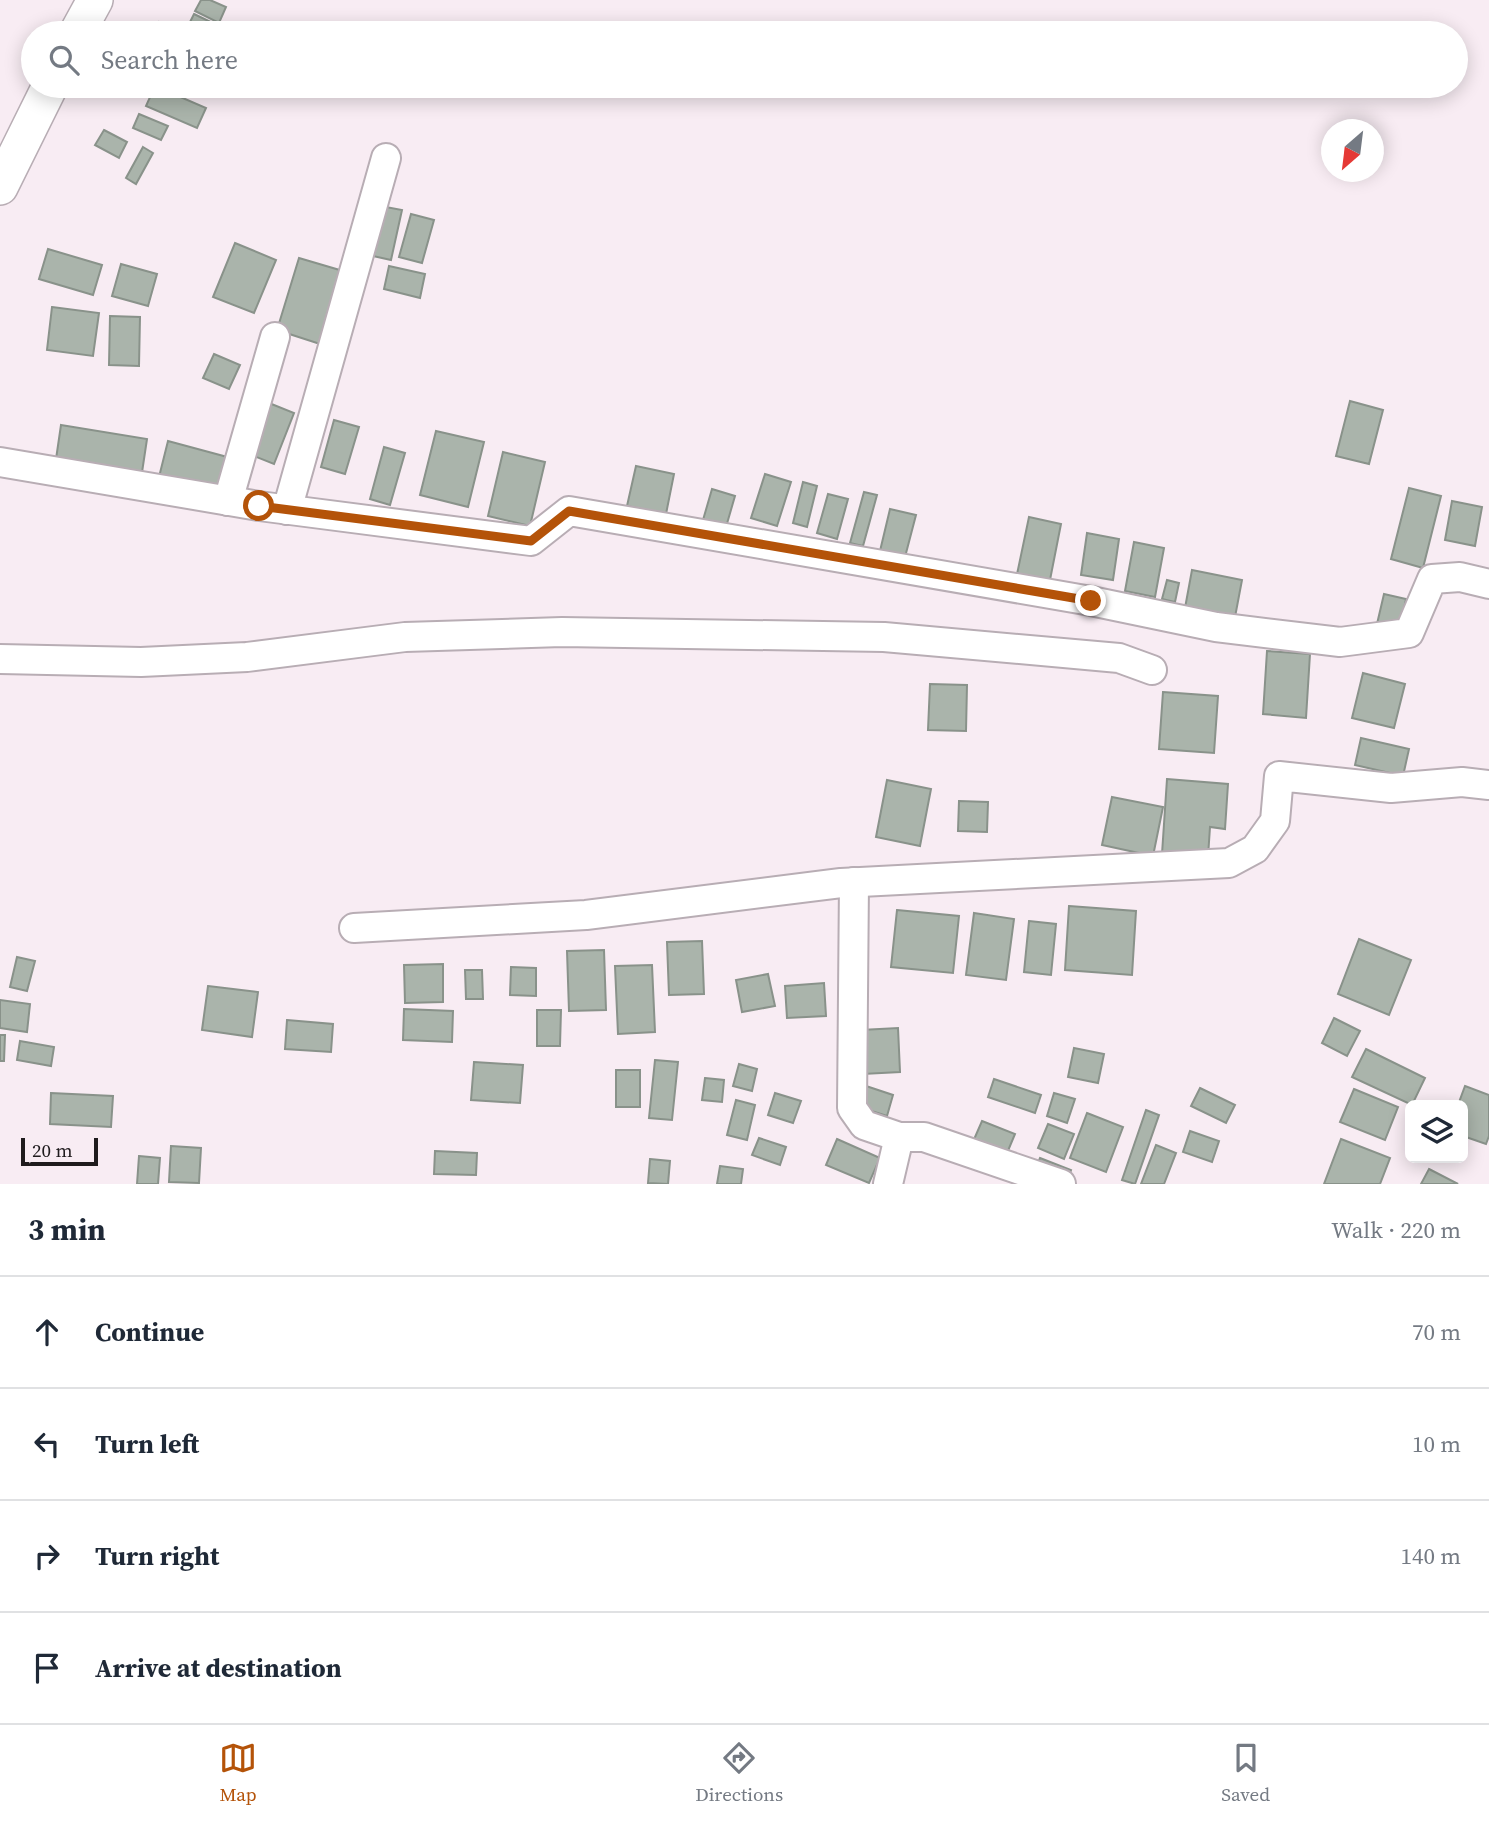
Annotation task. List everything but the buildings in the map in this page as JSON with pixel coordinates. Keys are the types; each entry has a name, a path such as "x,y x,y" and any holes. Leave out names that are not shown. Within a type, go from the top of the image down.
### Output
{"main road":[{"path":"84,21 95,0"},
{"path":"0,187 44,98"}],"street":[{"path":"288,510 386,158"},
{"path":"228,501 275,337"},
{"path":"0,462 288,510 531,541 569,511 1091,601 1216,627 1340,642 1409,634 1432,579 1460,577 1489,584"},
{"path":"0,659 167,660 247,657 405,637 562,632 680,632 884,637 1119,658 1152,670"},
{"path":"354,928 586,915 854,882 1229,863 1255,849 1275,821 1279,776 1391,788 1462,782 1489,785"},
{"path":"854,882 852,1108 864,1125 899,1137 924,1137 1061,1184"},
{"path":"888,1184 899,1137"}],"route":[{"path":"259,506 531,541 569,511 1091,601"}]}
